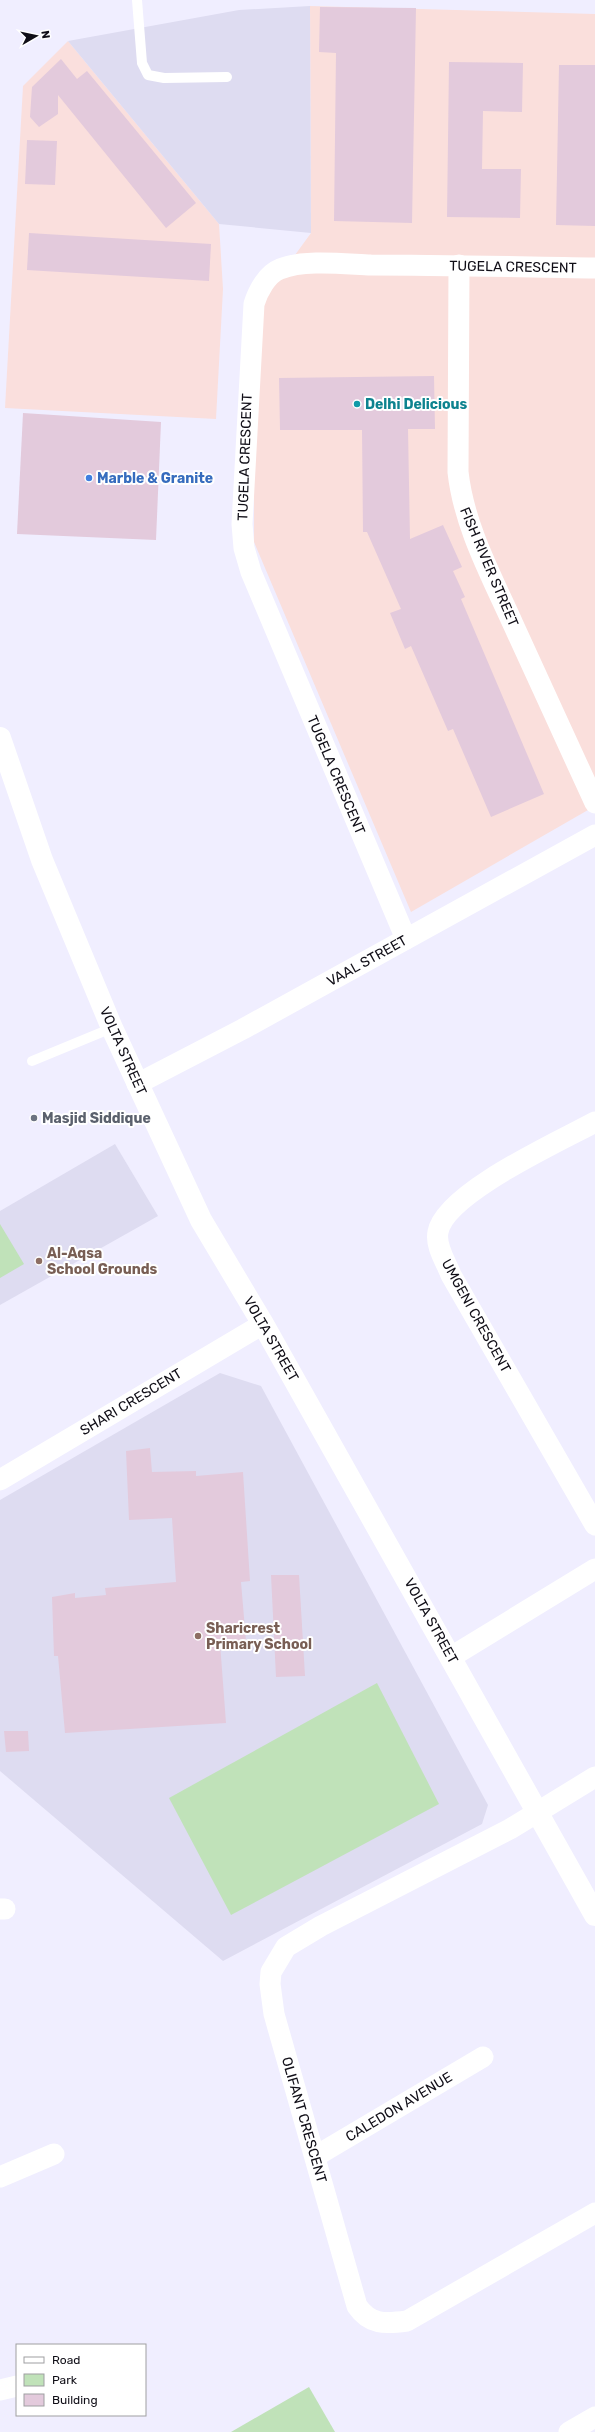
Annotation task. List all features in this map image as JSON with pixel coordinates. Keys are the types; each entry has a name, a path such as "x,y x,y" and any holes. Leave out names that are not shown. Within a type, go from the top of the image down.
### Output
{"street":[{"name":"TUGELA CRESCENT","path":"406,939 334,771 252,572 244,548 242,509 254,304 258,290 267,280 278,270 289,266 459,265 595,268"},
{"name":"FISH RIVER STREET","path":"459,265 458,472 460,498 466,516 495,584 595,803"},
{"name":"VOLTA STREET","path":"0,738 42,860 112,1028 201,1220 263,1324 595,1915"},
{"name":"VAAL STREET","path":"137,1084 243,1029 595,835"},
{"name":"UMGENI CRESCENT","path":"595,1122 510,1168 471,1192 445,1216 438,1232 438,1245 451,1275 595,1525"},
{"name":"SHARI CRESCENT","path":"0,1480 263,1324"},
{"path":"451,1657 595,1569"},
{"name":"OLIFANT CRESCENT","path":"595,1777 510,1828 321,1926 286,1947 271,1972 270,1984 274,2014 316,2156 357,2306 365,2317 390,2324 407,2321 595,2213"},
{"name":"CALEDON AVENUE","path":"316,2156 483,2057"},
{"path":"0,2177 54,2154"},
{"path":"0,2390 16,2386"},
{"path":"569,2432 595,2417"}],"lane":[{"path":"137,0 142,63 148,76 164,78 227,77"},
{"path":"32,1061 112,1028"}],"shaded area":[{"path":"310,6 595,14 595,806 411,912 254,542 254,453 263,299 311,233"},
{"path":"310,6 311,233 219,224 68,41 239,10"},
{"path":"68,41 219,224 223,289 216,419 5,408 23,86"},
{"name":"Al-Aqsa School Grounds","path":"115,1144 158,1216 0,1305 0,1211"},
{"name":"Sharicrest Primary School","path":"220,1373 261,1386 488,1805 482,1824 223,1961 0,1771 0,1500"}],"green space":[{"path":"0,1224 24,1264 0,1278"},
{"path":"377,1683 439,1804 231,1915 169,1798"},
{"path":"309,2387 335,2432 231,2432"}],"building":[{"path":"320,7 416,8 412,223 334,221 336,53 319,52"},
{"path":"61,59 77,79 87,71 196,203 166,228 58,95 58,114 39,127 30,117 32,87"},
{"path":"449,62 523,63 522,112 483,111 482,169 521,169 520,218 447,217"},
{"path":"559,65 595,65 595,226 556,225"},
{"path":"27,140 57,141 55,185 25,184"},
{"path":"29,233 211,244 209,281 27,270"},
{"path":"434,376 435,429 408,429 410,539 443,525 462,567 453,571 465,597 461,599 544,794 491,817 453,729 448,731 411,646 405,649 390,613 401,609 367,532 363,532 362,430 280,430 279,378"},
{"name":"Marble & Granite","path":"23,413 161,422 156,540 17,534"},
{"path":"150,1448 152,1472 196,1471 196,1476 243,1472 250,1581 241,1582 246,1641 220,1643 226,1723 65,1733 58,1656 54,1656 52,1597 75,1593 75,1598 106,1595 105,1588 176,1582 172,1518 129,1520 126,1451"},
{"path":"271,1575 299,1575 305,1676 276,1677"},
{"path":"4,1731 28,1731 29,1751 6,1752"}],"place":[{"name":"Delhi Delicious","path":"357,404"},
{"name":"Marble & Granite","path":"89,478"},
{"name":"Masjid Siddique","path":"34,1118"},
{"name":"Al-Aqsa School Grounds","path":"39,1261"},
{"name":"Sharicrest Primary School","path":"198,1636"}]}
